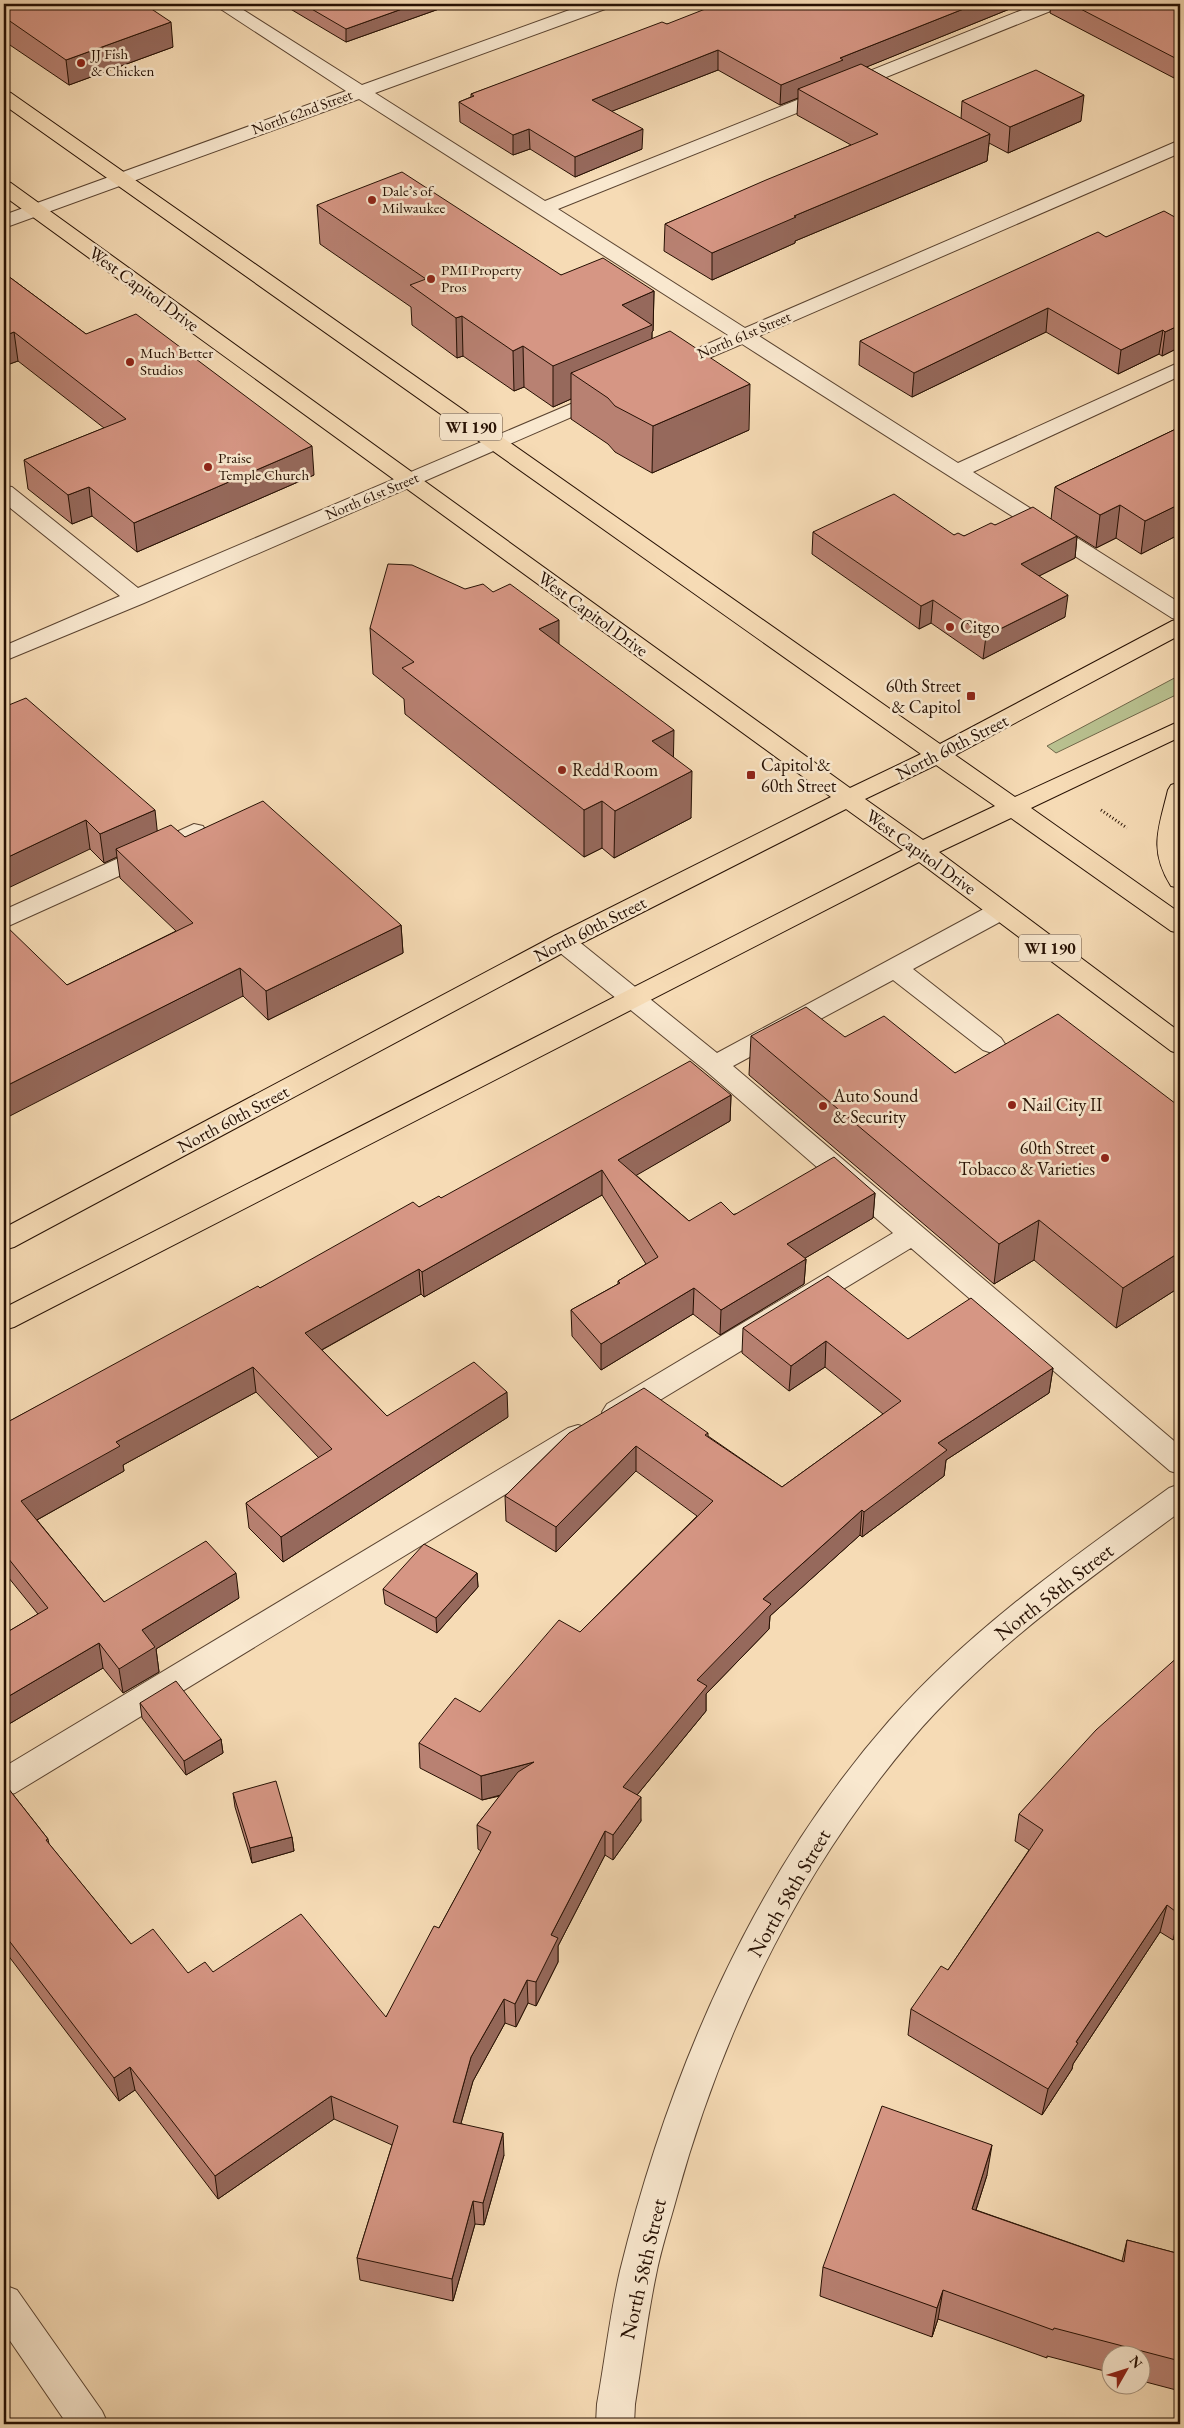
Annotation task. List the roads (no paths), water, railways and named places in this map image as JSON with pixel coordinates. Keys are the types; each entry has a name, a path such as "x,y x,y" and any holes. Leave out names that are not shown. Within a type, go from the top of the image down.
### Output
{"main road":[{"name":"WI 190","path":"4,97 494,444 940,754 1180,925"},
{"name":"West Capitol Drive","path":"4,187 921,851 1180,1045"},
{"name":"North 60th Street","path":"4,1240 563,942 848,798 940,754 1180,626"},
{"path":"4,1320 921,851 1180,728"},
{"path":"1180,790 1169,836 1168,851 1180,880"}],"street":[{"path":"222,4 1180,613"},
{"name":"North 62nd Street","path":"4,222 602,4"},
{"path":"544,208 1052,4"},
{"name":"North 61st Street","path":"653,375 1180,146"},
{"path":"958,471 1180,368"},
{"name":"North 61st Street","path":"4,654 625,386"},
{"path":"4,492 136,598"},
{"path":"4,920 194,832"},
{"path":"715,1065 1000,911"},
{"path":"563,942 715,1065 911,1235 1180,1463"},
{"path":"895,968 992,1044"},
{"path":"4,1783 911,1235"},
{"name":"North 58th Street","path":"615,2424 616,2404 638,2273 675,2140 721,2017 773,1914 836,1813 914,1716 976,1654 1063,1581 1180,1496"},
{"path":"4,2302 89,2424"}],"place":[{"name":"JJ Fish & Chicken","path":"81,63"},
{"name":"Dale’s of Milwaukee","path":"372,200"},
{"name":"PMI Property Pros","path":"431,279"},
{"name":"Much Better Studios","path":"130,362"},
{"name":"Praise Temple Church","path":"208,467"},
{"name":"Citgo","path":"950,627"},
{"name":"60th Street & Capitol","path":"971,696"},
{"name":"Redd Room","path":"562,770"},
{"name":"Capitol & 60th Street","path":"751,775"},
{"name":"Nail City II","path":"1012,1105"},
{"name":"Auto Sound & Security","path":"823,1106"},
{"name":"60th Street Tobacco & Varieties","path":"1105,1158"}]}
